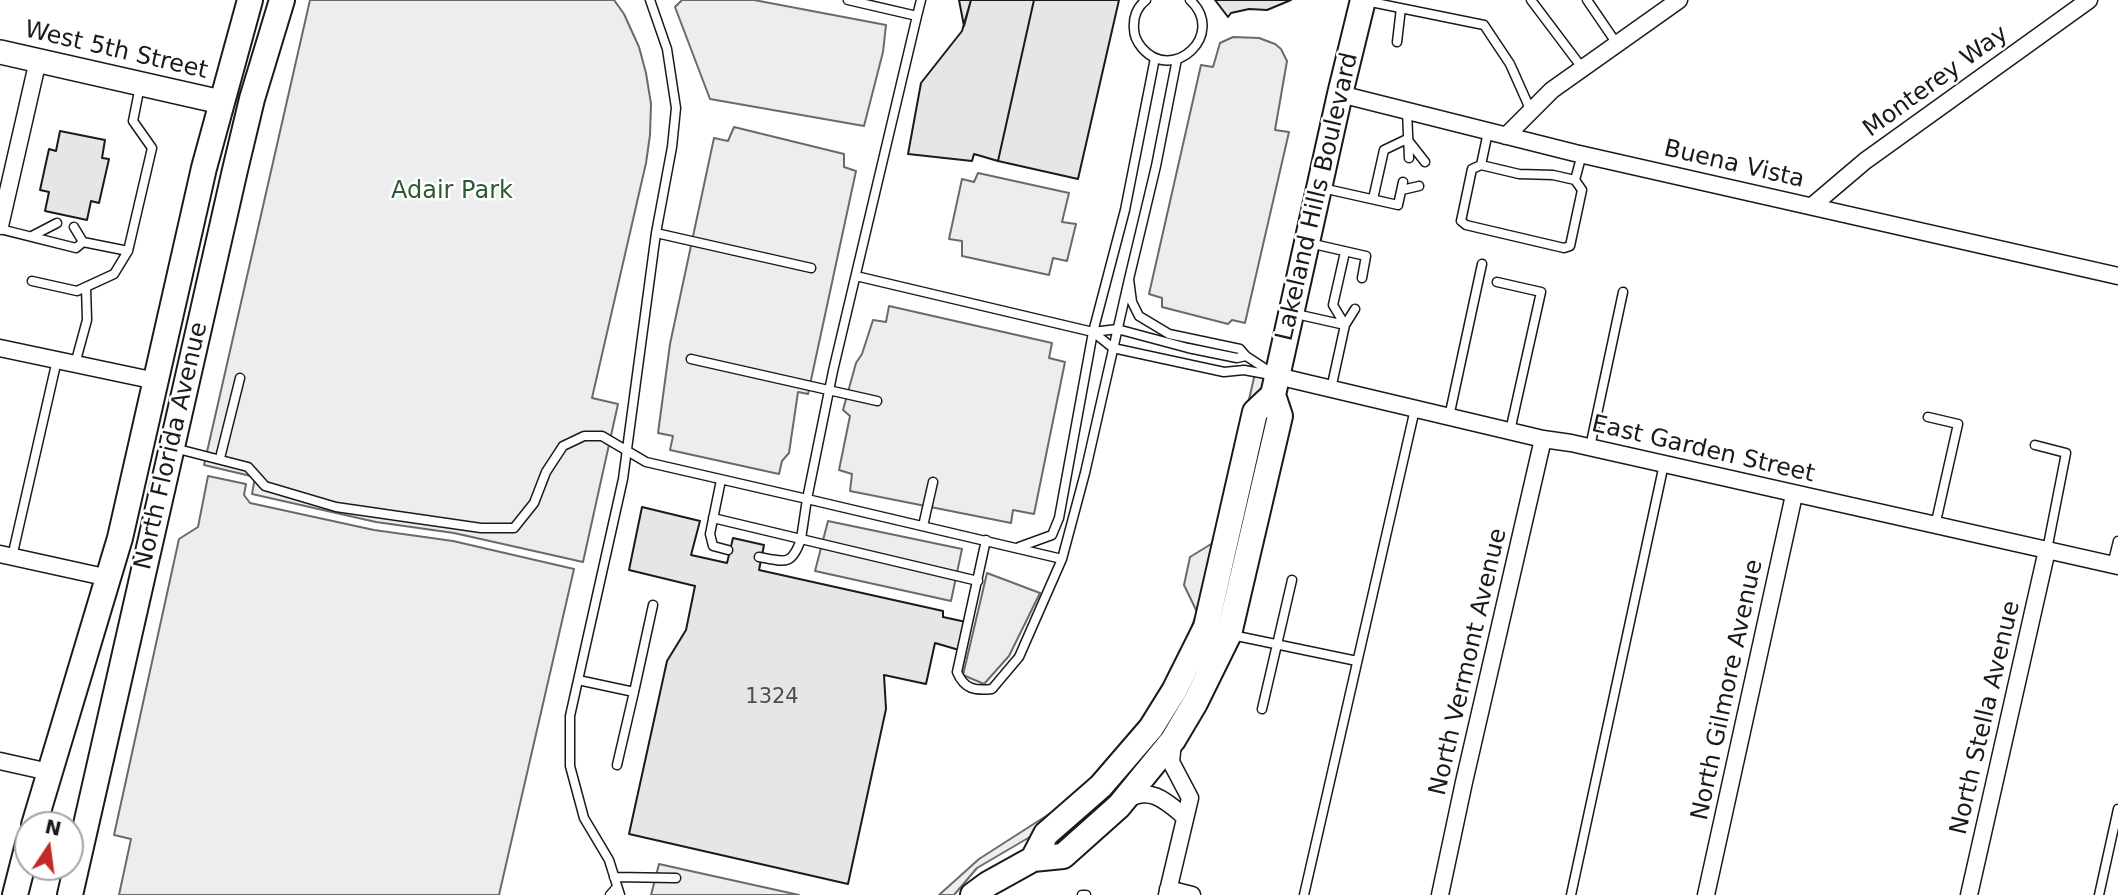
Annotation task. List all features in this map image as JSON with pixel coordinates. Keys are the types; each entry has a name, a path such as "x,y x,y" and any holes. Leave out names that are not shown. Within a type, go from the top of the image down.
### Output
{"main road":[{"name":"North Florida Avenue","path":"38,811 109,578 221,102 250,0"},
{"name":"North Florida Avenue","path":"70,895 235,170 252,99 282,0"},
{"name":"Lakeland Hills Boulevard","path":"974,895 1033,859 1063,856 1119,806 1173,740 1195,703 1229,634 1280,416 1275,386 1363,0"},
{"path":"221,102 230,134 235,170"},
{"name":"Lakeland Hills Boulevard","path":"1033,859 1046,834 1101,786 1151,728 1174,691 1206,627 1255,412 1275,386"},
{"path":"76,811 118,635 119,604 109,578"}],"street":[{"path":"1506,136 1552,90 1679,0"},
{"name":"Monterey Way","path":"1812,206 1865,161 2089,0"},
{"name":"West 5th Street","path":"0,52 221,102"},
{"path":"0,227 38,60"},
{"name":"Buena Vista","path":"1340,94 1581,154 2118,276"},
{"path":"0,348 156,382"},
{"name":"East Garden Street","path":"1275,386 1331,389 2115,566"},
{"name":"North Vermont Avenue","path":"1440,895 1543,439"},
{"name":"North Gilmore Avenue","path":"1706,895 1794,495"},
{"name":"North Stella Avenue","path":"1969,895 2047,551"},
{"path":"6,556 109,578"},
{"path":"1173,740 1171,762 1190,798 1167,892 1192,895"},
{"path":"0,761 49,772"},
{"path":"1119,806 1137,793 1150,793 1185,817"}],"lane":[{"path":"610,895 619,891 609,860 584,818 570,766 570,716 622,486 656,233 672,147 676,108 667,49 650,0"},
{"path":"848,0 918,16"},
{"path":"759,557 779,561 789,559 795,555 801,538 829,389 921,0"},
{"path":"1146,0 1136,12 1134,34 1146,52 1166,61 1177,60 1188,54 1202,35 1203,23 1190,0"},
{"path":"1363,0 1484,25 1510,64 1531,111"},
{"path":"1531,0 1583,69"},
{"path":"1587,0 1617,44"},
{"path":"1397,42 1401,8"},
{"path":"1017,548 1052,535 1059,518 1093,332 1125,210 1155,58"},
{"path":"986,540 957,672 968,688 979,690 992,689 1019,657 1062,559 1086,473 1156,166 1177,60"},
{"path":"32,281 77,291 114,274 128,251 152,148 133,121 141,83"},
{"path":"1407,111 1409,158"},
{"path":"1480,165 1488,132"},
{"path":"1407,139 1424,162"},
{"path":"1373,199 1384,150 1407,139"},
{"path":"1575,180 1581,154"},
{"path":"1480,165 1519,174 1553,174 1575,180 1582,190 1570,246 1564,248 1466,225 1461,221 1472,169 1480,165"},
{"path":"1319,188 1398,205 1403,186 1419,186"},
{"path":"32,236 57,223"},
{"path":"0,227 76,248 83,242"},
{"path":"74,227 83,242 128,251"},
{"path":"656,233 811,268"},
{"path":"1307,243 1366,256 1362,278"},
{"path":"1345,252 1333,304 1345,325"},
{"path":"1449,417 1482,264"},
{"path":"856,276 1093,332 1117,330 1237,358 1246,356"},
{"path":"1129,279 1132,302 1139,316 1168,334 1240,349 1275,386"},
{"path":"1497,282 1541,292 1510,431"},
{"path":"75,364 87,320 86,287"},
{"path":"1590,447 1623,292"},
{"path":"1331,389 1345,325 1355,309"},
{"path":"1292,313 1345,325"},
{"path":"1093,332 1113,348 1224,372 1244,370 1275,386"},
{"path":"691,359 877,401"},
{"path":"6,556 57,360"},
{"path":"220,458 240,378"},
{"path":"1304,895 1415,409"},
{"path":"1928,417 1958,424 1935,526"},
{"path":"171,447 248,467 265,486 336,507 481,528 514,528 534,503 546,472 563,446 584,436 602,436 646,461 1062,559"},
{"path":"2035,445 2066,453 2047,551"},
{"path":"1572,895 1664,464"},
{"path":"721,480 710,534 713,546 728,550"},
{"path":"923,526 933,482"},
{"path":"713,518 978,581"},
{"path":"2115,566 2118,541"},
{"path":"1262,709 1292,580"},
{"path":"617,765 653,605"},
{"path":"1229,634 1357,661"},
{"path":"578,680 634,692"},
{"path":"2099,895 2118,809"},
{"path":"614,877 676,878"}],"shaded area":[{"name":"Adair Park","path":"310,0 614,0 624,14 639,47 646,73 651,104 650,135 646,163 592,398 618,404 583,562 454,533 376,522 252,494 255,477 204,465"},
{"path":"682,0 754,0 886,25 883,52 864,126 710,99 675,7"},
{"path":"1233,37 1259,38 1281,49 1287,61 1275,130 1289,132 1245,323 1232,320 1228,324 1162,307 1162,298 1149,294 1201,65 1213,67 1220,43"},
{"path":"734,127 844,154 844,167 856,171 808,394 798,392 789,453 782,461 779,474 670,450 673,436 658,433 670,344 714,138 728,141"},
{"path":"978,173 1069,193 1062,222 1076,224 1067,261 1053,258 1049,275 962,256 962,241 949,239 962,179 974,182"},
{"path":"889,306 1052,343 1049,358 1065,362 1034,514 1013,510 1011,523 850,491 852,474 839,470 850,416 843,410 856,363 862,354 873,320 886,322"},
{"path":"1257,365 1269,370 1210,627 1081,807 977,868 954,895 939,895 979,859 1057,809 1084,787 1107,764 1141,722 1169,677 1197,612 1184,585 1190,557 1216,541"},
{"path":"208,476 246,484 244,495 250,503 374,530 453,541 574,569 499,895 119,895 131,839 114,835 179,539 198,527"},
{"path":"828,521 962,549 951,601 815,571"},
{"path":"987,573 1040,593 1009,656 984,684 963,675"},
{"path":"659,864 799,895 651,895"}],"building":[{"path":"959,0 971,0 964,26"},
{"path":"971,0 1034,0 998,161 974,154 972,161 908,154 921,83 962,31"},
{"path":"1034,0 1119,0 1078,179 998,161"},
{"path":"1215,0 1291,0 1267,10 1249,9 1231,13 1228,17"},
{"path":"60,131 105,140 102,158 109,159 99,203 91,201 87,220 45,211 49,192 40,190 49,149 56,151"},
{"path":"642,507 700,521 691,555 727,563 733,538 764,545 759,570 943,611 943,617 966,622 959,650 935,643 926,684 884,675 886,709 848,884 629,834 667,661 686,630 695,586 629,570"}]}
